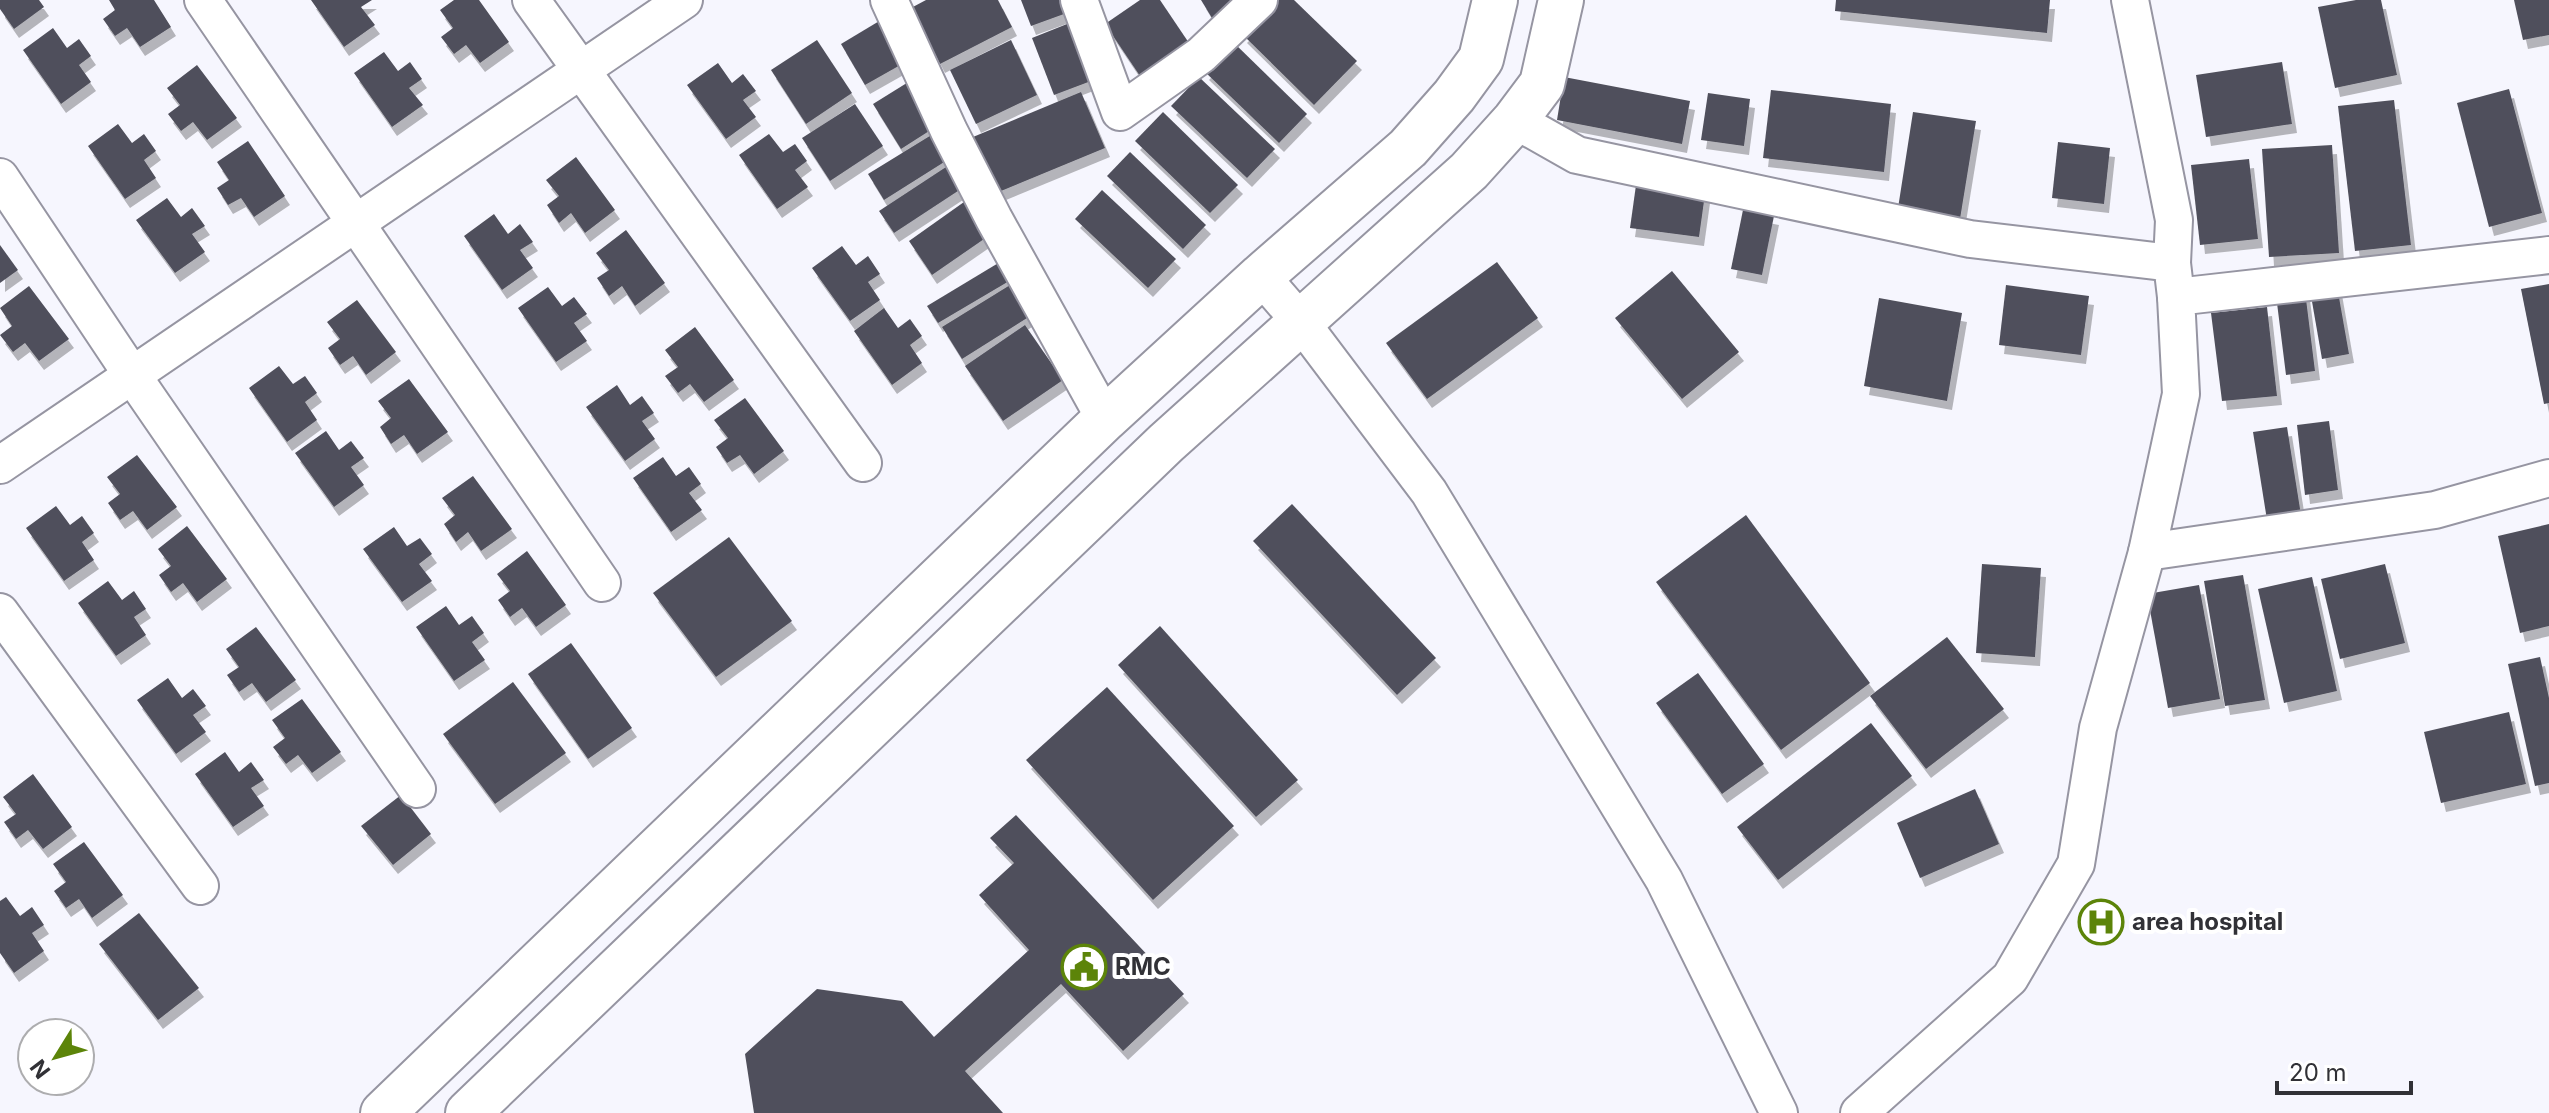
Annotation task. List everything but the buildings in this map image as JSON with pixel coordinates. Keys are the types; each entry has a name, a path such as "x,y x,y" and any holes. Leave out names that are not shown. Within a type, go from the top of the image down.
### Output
{"main road":[{"path":"383,1113 1105,419 1261,276 1408,148 1454,96 1481,59 1495,0"},
{"path":"468,1113 1166,443 1469,171 1515,120 1542,84 1561,0"}],"street":[{"path":"203,0 602,583"},
{"path":"531,0 863,463"},
{"path":"0,465 684,0"},
{"path":"889,0 949,131 994,219 1105,419"},
{"path":"1079,0 1120,112 1201,55 1259,0"},
{"path":"1859,1113 2010,978 2076,864 2098,728 2147,552 2181,394 2174,280 2174,220 2130,0"},
{"path":"1515,120 1577,155 2174,280 2549,255"},
{"path":"0,177 132,375 417,789"},
{"path":"1261,276 1300,321 1429,492 1656,866 1779,1113"},
{"path":"2147,552 2435,510 2549,478"},
{"path":"0,612 200,886"}],"place":[{"name":"area hospital","path":"2101,922"},
{"name":"RMC","path":"1084,967"}]}
